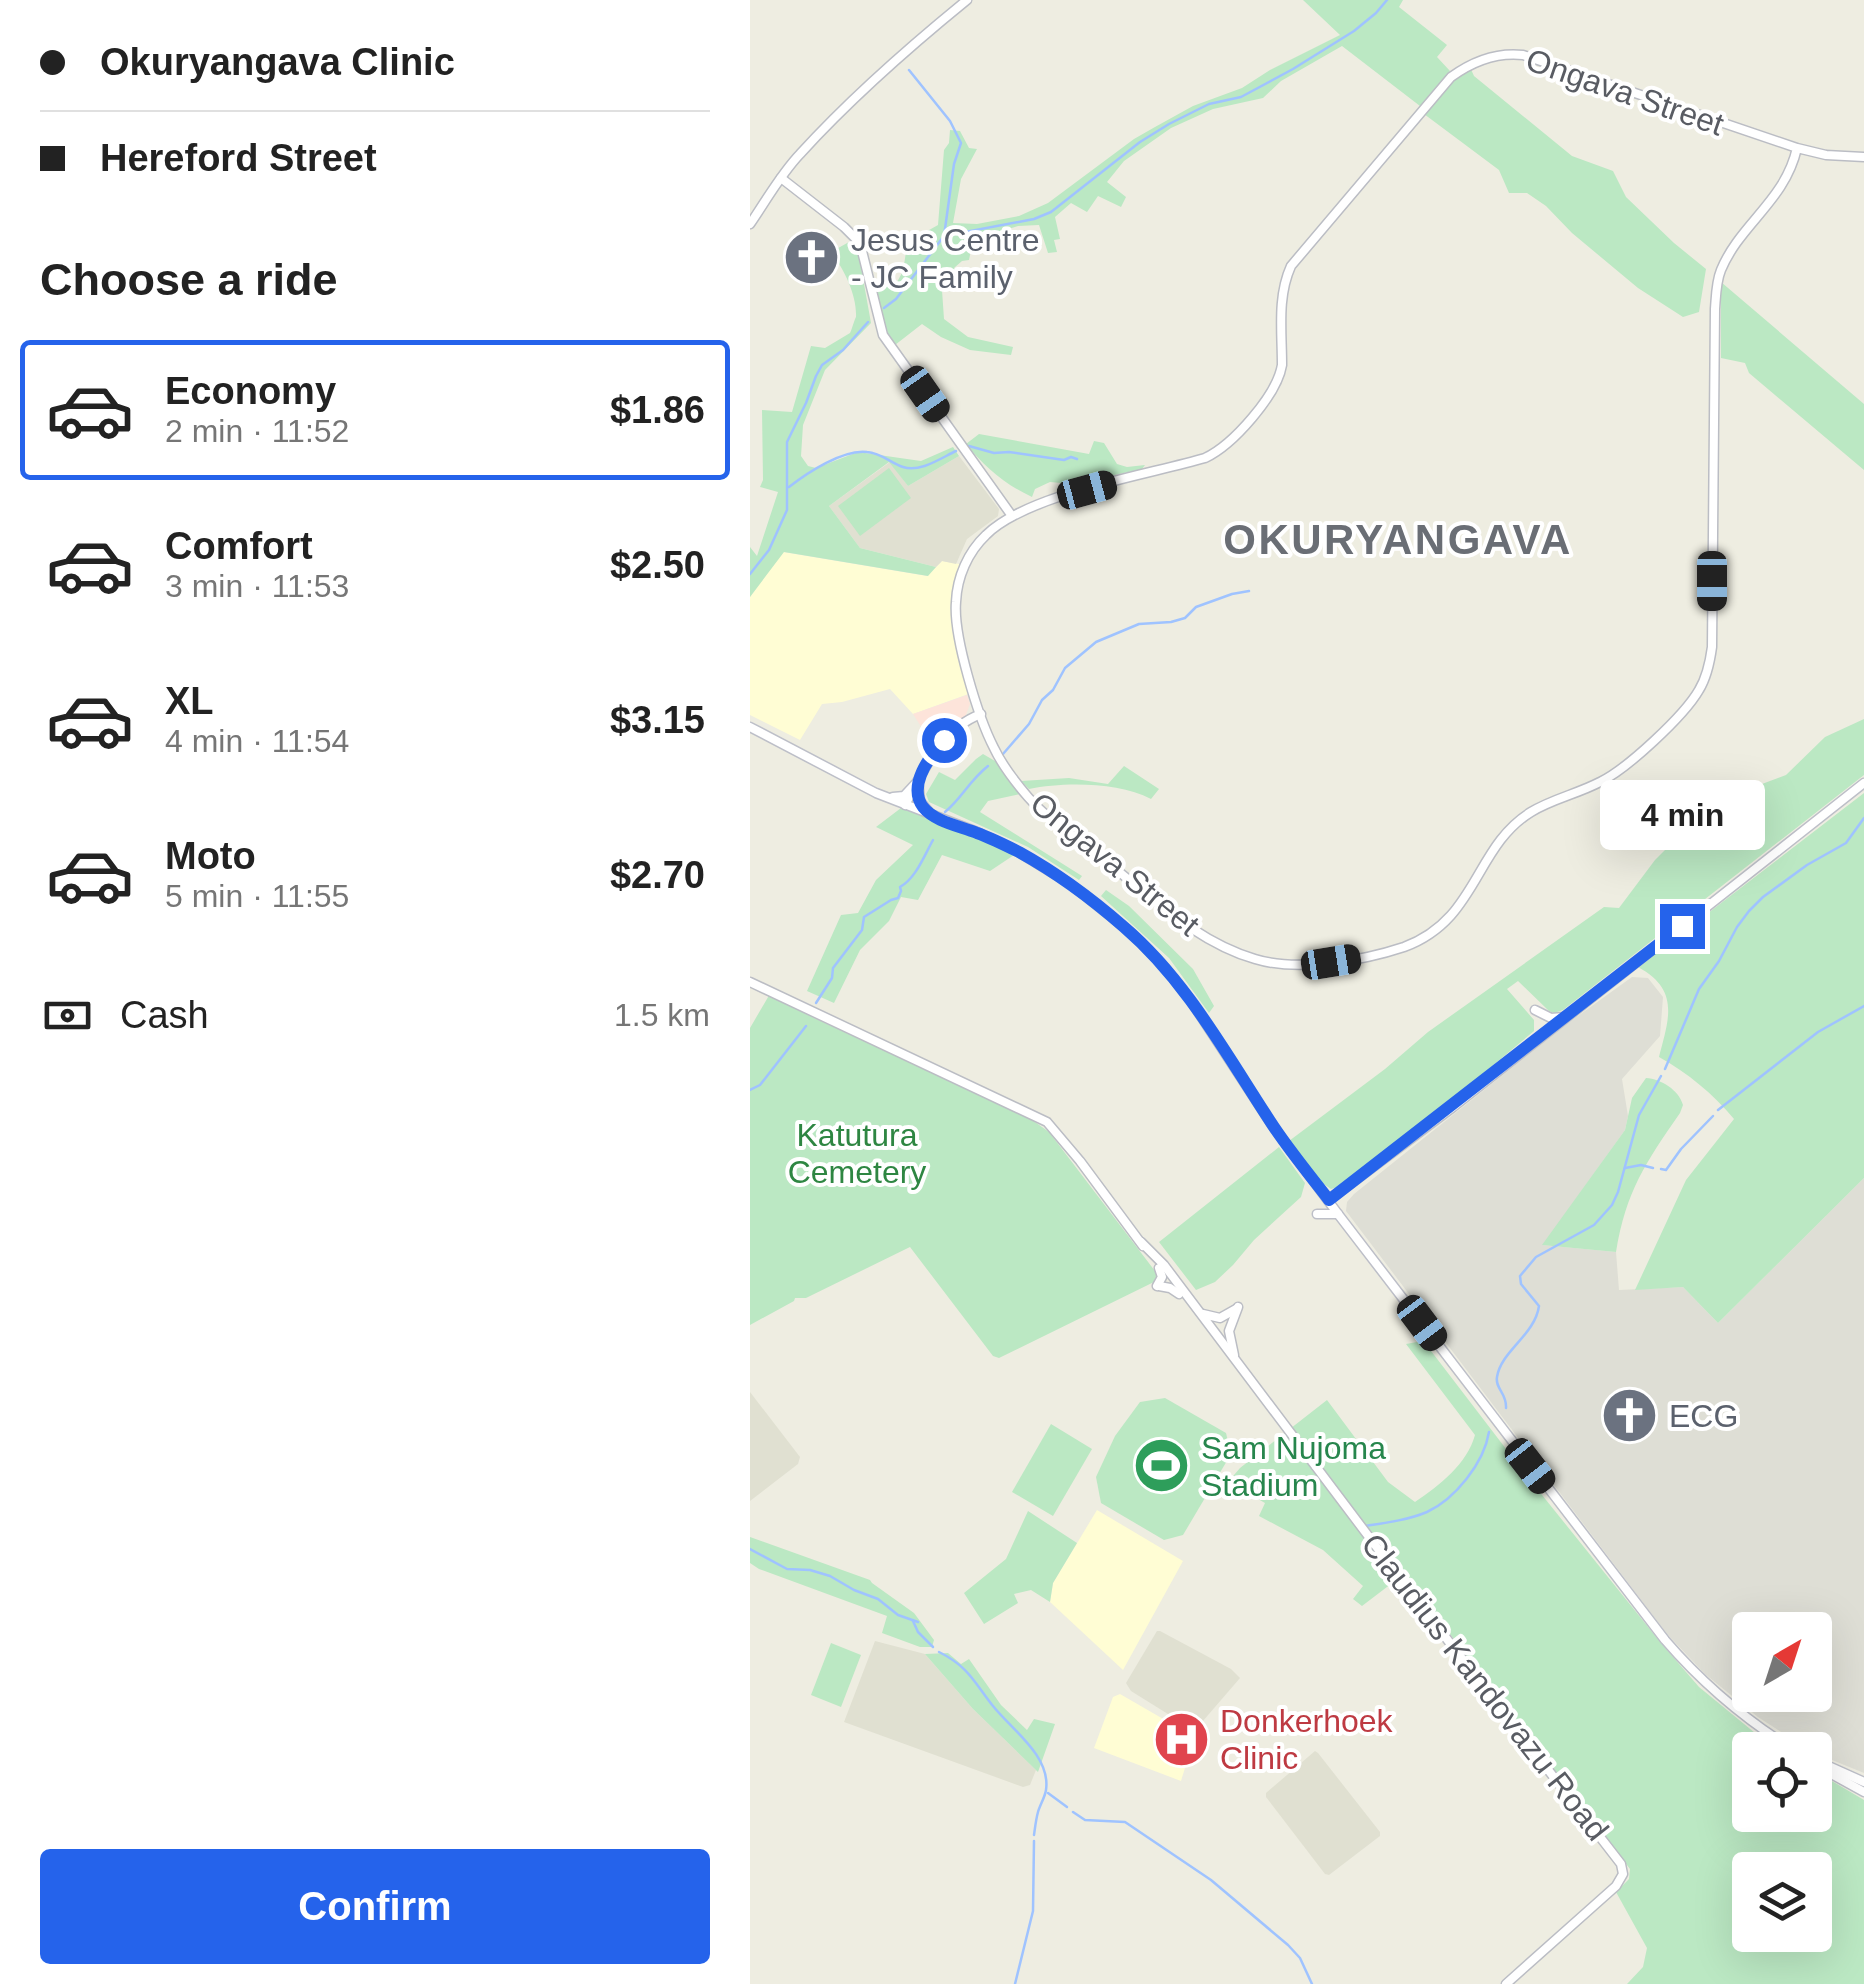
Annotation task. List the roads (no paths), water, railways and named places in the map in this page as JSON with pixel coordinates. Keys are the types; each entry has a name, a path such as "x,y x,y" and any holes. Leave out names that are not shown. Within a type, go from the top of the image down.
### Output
{"street":[{"path":"750,228 815,136 894,61 967,0"},
{"name":"Ongava Street","path":"1797,148 1786,182 1726,260 1717,286 1712,640 1704,680 1682,712 1622,769 1598,784 1535,809 1515,824 1494,850 1465,900 1442,925 1426,937 1387,952 1312,964 1257,960 1214,943 1185,923 1026,794 997,754 957,631 960,574 976,546 1012,516 1073,494 1205,458 1230,442 1269,395 1280,375 1282,296 1291,266 1445,82 1469,65 1501,55 1524,55 1781,144 1797,148 1815,153 1864,158"},
{"path":"1781,144 1790,154 1792,169"},
{"path":"1792,169 1802,157 1815,153"},
{"path":"782,181 860,243 883,335 1012,516"},
{"path":"905,806 944,740 981,714"},
{"path":"750,727 883,797 977,832 1028,858 1069,883 1129,931 1189,998 1272,1125 1665,1640 1714,1693 1766,1732"},
{"path":"883,797 900,798 918,780"},
{"path":"918,780 920,802 935,817"},
{"path":"1329,1200 1410,1144 1452,1106 1864,783"},
{"name":"Claudius Kandovazu Road","path":"750,982 1047,1122 1621,1864 1624,1874 1616,1886 1506,1984"},
{"path":"1540,1037 1541,1025 1535,1010 1557,1019 1573,1012"},
{"path":"1317,1214 1338,1214"},
{"name":"Claudius Kandovazu Road","path":"1141,1242 1164,1265 1232,1358"},
{"path":"1159,1268 1162,1277 1158,1286 1179,1294"},
{"path":"1199,1312 1220,1318 1238,1306 1229,1332 1242,1370"},
{"path":"1832,1769 1864,1782"},
{"path":"1832,1772 1864,1792"}],"waterway":[{"path":"944,236 1034,219 1051,212 1140,142 1209,104 1241,97 1293,69 1354,31 1387,0"},
{"path":"884,308 896,299 944,236 954,164 961,143 950,121 909,70"},
{"path":"750,574 769,550 787,510 787,442 816,376 822,365 843,350 868,322"},
{"path":"969,446 994,453 1077,459"},
{"path":"789,487 847,454 872,453 916,468 956,451"},
{"path":"1003,754 1029,724 1065,668 1096,642 1139,624 1185,618 1196,607 1249,591"},
{"path":"945,812 988,766"},
{"path":"1665,1069 1699,989 1749,911 1807,865 1846,843 1864,818"},
{"path":"816,1003 832,978 833,968 862,930 864,917 898,898 900,887 915,872 933,840"},
{"path":"1718,1110 1818,1032 1864,1006"},
{"path":"750,1090 760,1085 806,1026"},
{"path":"1506,1408 1497,1381 1500,1368 1531,1326 1539,1306 1521,1284 1520,1276 1536,1257 1594,1225 1612,1205 1639,1115 1661,1076"},
{"path":"1661,1169 1666,1170 1713,1116"},
{"path":"1625,1168 1653,1168"},
{"path":"1365,1526 1420,1515 1448,1498 1475,1468 1489,1432"},
{"path":"750,1549 787,1569 830,1576 878,1599 898,1615 918,1622"},
{"path":"913,1621 933,1647"},
{"path":"939,1652 970,1676 1042,1766 1046,1790 1034,1835"},
{"path":"1048,1793 1067,1807"},
{"path":"1073,1812 1085,1820 1125,1822 1211,1880 1288,1945 1300,1958 1312,1984"},
{"path":"1015,1984 1033,1911 1034,1841"}],"place":[{"name":"Jesus Centre - JC Family","path":"812,258"},
{"name":"ECG","path":"1630,1416"},
{"name":"Sam Nujoma Stadium","path":"1162,1466"},
{"name":"Donkerhoek Clinic","path":"1181,1739"}],"district":[{"name":"OKURYANGAVA","path":"1398,539"}],"park label":[{"name":"Katutura Cemetery","path":"857,1154"}]}
